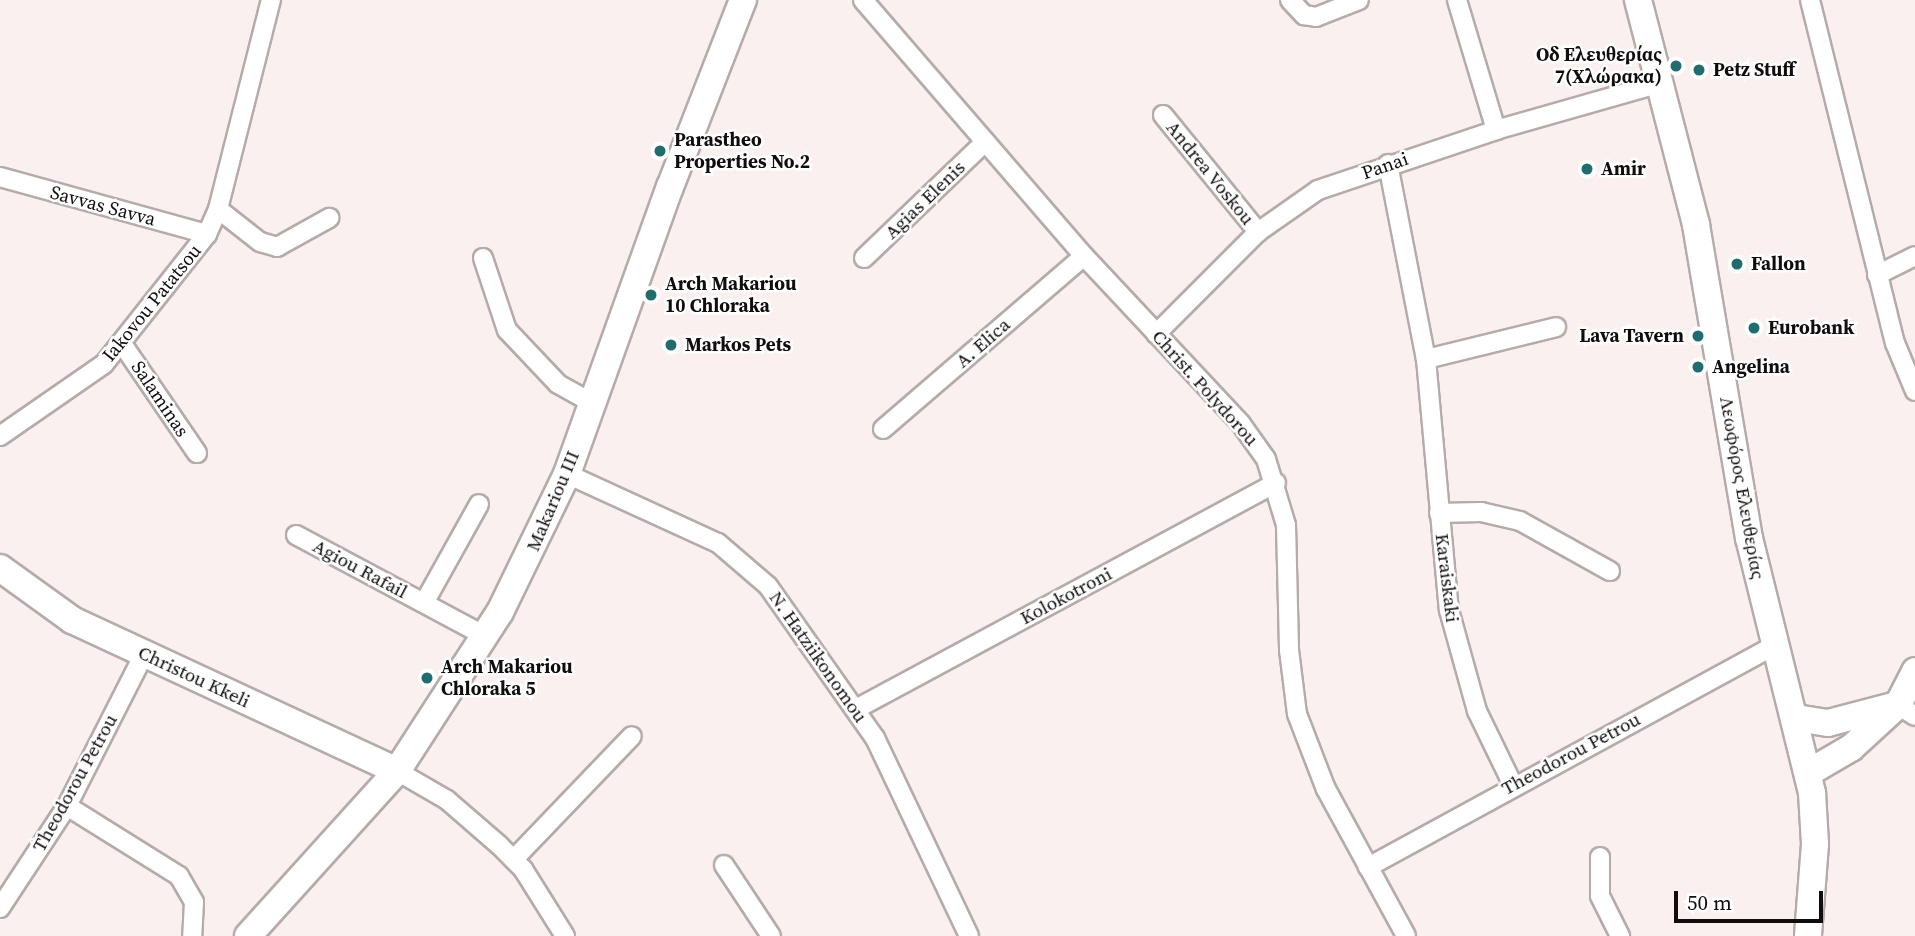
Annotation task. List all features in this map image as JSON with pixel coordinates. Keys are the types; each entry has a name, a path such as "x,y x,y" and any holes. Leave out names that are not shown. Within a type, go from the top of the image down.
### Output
{"main road":[{"name":"Makariou III","path":"248,936 397,771 487,637 567,474 743,0"},
{"name":"Λεωφόρος Ελευθερίας","path":"1638,0 1696,225 1749,538 1808,773 1815,844 1808,936"},
{"name":"Christou Kkeli","path":"0,568 72,620 397,771"},
{"path":"1808,773 1906,711 1915,671"},
{"path":"1796,718 1828,723 1906,711"}],"street":[{"name":"Iakovou Patatsou","path":"0,436 87,377 123,345 206,234 218,209 271,0"},
{"path":"1290,0 1304,15 1316,17 1359,0"},
{"path":"1457,0 1496,130"},
{"path":"1810,0 1895,343 1915,391"},
{"name":"Christ. Polydorou","path":"865,1 1083,257 1255,442 1276,483 1286,524 1289,650 1297,714 1326,789 1406,936"},
{"name":"Panai","path":"1156,334 1258,232 1318,190 1388,164 1496,130 1661,83"},
{"name":"Andrea Voskou","path":"1163,115 1258,232"},
{"name":"Agias Elenis","path":"864,258 985,142"},
{"name":"Karaiskaki","path":"1388,164 1426,359 1439,513 1458,650 1482,723 1513,785"},
{"name":"Savvas Savva","path":"0,177 206,234"},
{"path":"218,209 261,242 277,247 329,218"},
{"path":"1877,275 1915,256"},
{"name":"A. Elica","path":"883,429 1083,257"},
{"path":"482,258 507,330 558,384 592,403"},
{"path":"1426,359 1556,327"},
{"name":"Salaminas","path":"123,345 197,453"},
{"name":"N. Hatziikonomou","path":"567,474 737,556 768,586 856,709 891,767 969,936"},
{"name":"Kolokotroni","path":"856,709 1276,483"},
{"name":"Agiou Rafail","path":"424,603 479,504"},
{"path":"1439,513 1481,512 1510,517 1546,532 1609,571"},
{"name":"Agiou Rafail","path":"296,535 487,637"},
{"name":"Theodorou Petrou","path":"1368,867 1513,785 1775,645"},
{"name":"Theodorou Petrou","path":"0,908 67,806 144,654"},
{"path":"514,859 632,736"},
{"path":"397,771 447,800 514,859 565,936"},
{"path":"67,806 179,876 194,902 192,936"},
{"path":"1600,857 1600,896 1620,936"},
{"path":"724,865 771,936"}],"place":[{"name":"Οδ Ελευθερίας 7(Χλώρακα)","path":"1676,66"},
{"name":"Petz Stuff","path":"1699,70"},
{"name":"Parastheo Properties No.2","path":"660,151"},
{"name":"Amir","path":"1587,169"},
{"name":"Fallon","path":"1737,264"},
{"name":"Arch Makariou 10 Chloraka","path":"651,295"},
{"name":"Eurobank","path":"1754,328"},
{"name":"Lava Tavern","path":"1698,336"},
{"name":"Markos Pets","path":"671,345"},
{"name":"Angelina","path":"1698,367"},
{"name":"Arch Makariou Chloraka 5","path":"427,678"}]}
